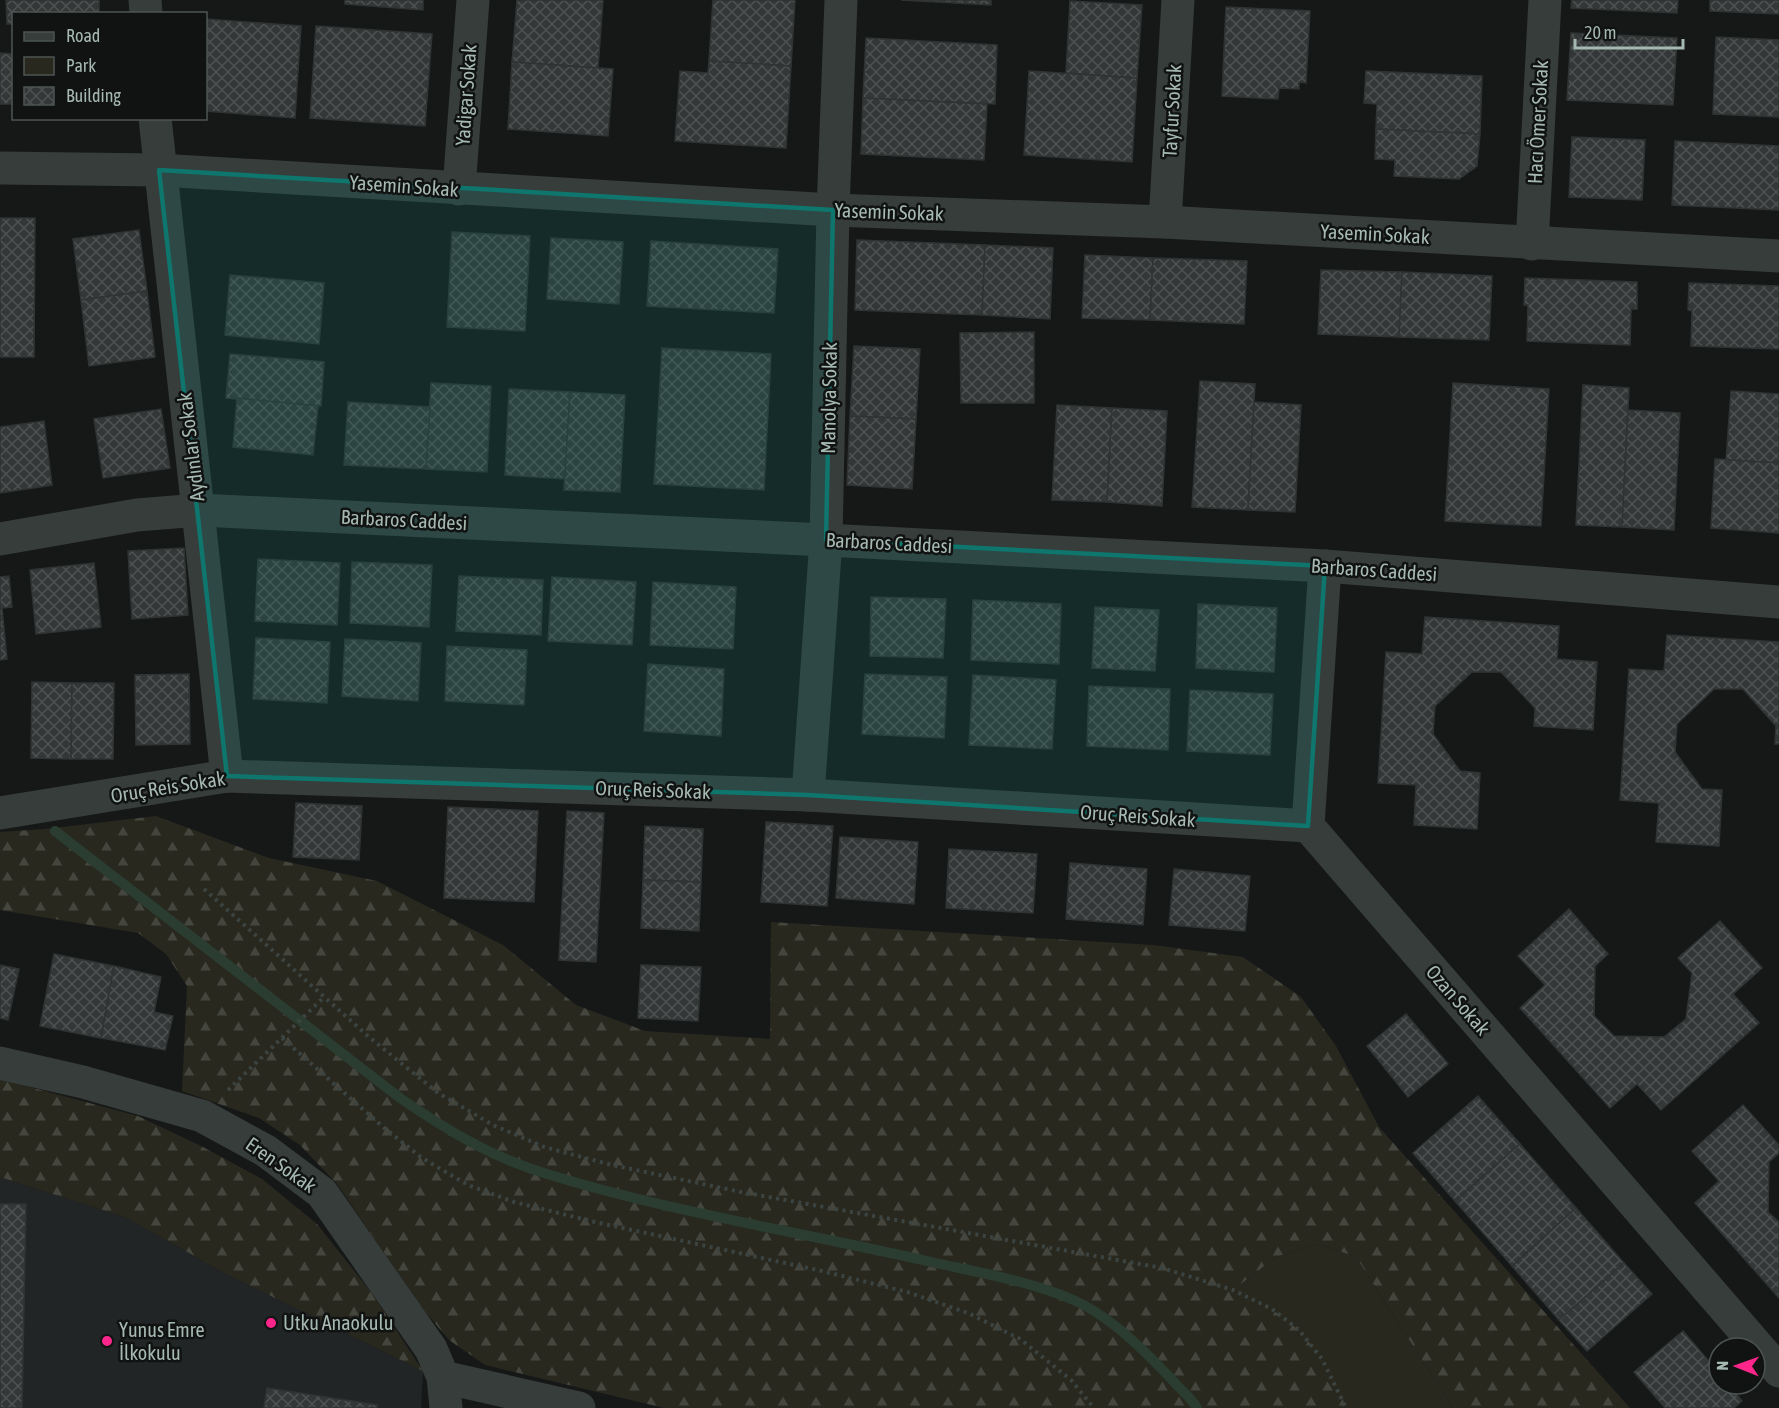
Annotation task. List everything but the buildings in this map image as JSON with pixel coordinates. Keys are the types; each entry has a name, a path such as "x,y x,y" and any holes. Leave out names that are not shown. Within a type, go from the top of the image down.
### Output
{"street":[{"name":"Yadigar Sokak","path":"459,189 473,0"},
{"name":"Manolya Sokak","path":"808,795 826,540 840,0"},
{"name":"Tayfur Sokak","path":"1165,222 1178,0"},
{"name":"Hacı Ömer Sokak","path":"1532,244 1545,0"},
{"name":"Aydınlar Sokak","path":"155,120 227,776"},
{"name":"Yasemin Sokak","path":"0,168 159,170 833,210 1165,222 1779,256"},
{"name":"Barbaros Caddesi","path":"0,539 137,515 199,510 1325,566 1779,602"},
{"path":"1308,826 1325,566"},
{"name":"Oruç Reis Sokak","path":"0,813 227,776 808,795 1308,826"},
{"name":"Ozan Sokak","path":"1308,826 1779,1371"},
{"name":"Eren Sokak","path":"0,1064 83,1082 202,1116 266,1151 322,1193 431,1349 445,1392"},
{"path":"445,1392 579,1408"}],"path":[{"path":"204,889 369,1037 438,1093 493,1125 544,1147 612,1165 741,1192 1162,1268 1233,1290 1272,1309 1299,1330 1322,1359 1346,1408"},
{"path":"202,1116 324,997"},
{"path":"282,1038 383,1127 422,1158 468,1185 514,1202 595,1222 822,1271 907,1292 968,1312 1020,1339 1071,1380 1094,1408"}],"highlighted area":[{"path":"159,170 833,210 826,540 1325,566 1308,826 808,795 227,776"}],"shaded area":[{"name":"Yunus Emre İlkokulu","path":"0,1177 127,1218 226,1274 423,1371 421,1408 0,1408"}],"green space":[{"path":"156,816 269,858 377,881 503,945 576,1005 645,1031 770,1039 771,922 1153,945 1243,957 1301,997 1336,1046 1379,1127 1630,1408 1453,1408 1356,1257 1319,1244 1276,1257 1233,1290 1271,1309 1307,1339 1334,1379 1346,1408 664,1408 485,1365 449,1340 422,1308 337,1184 300,1145 259,1118 182,1091 187,986 166,954 138,933 0,910 0,832"},
{"path":"0,1079 138,1116 203,1147 262,1179 317,1224 371,1292 423,1371 226,1274 127,1218 0,1177"},
{"path":"1319,1244 1356,1257 1453,1408 1346,1408 1322,1359 1233,1290 1276,1257"}],"waterway":[{"path":"55,831 400,1098 434,1121 487,1150 524,1166 591,1187 735,1221 982,1273 1054,1292 1086,1306 1128,1336 1197,1408"}],"place":[{"name":"Utku Anaokulu","path":"271,1323"},
{"name":"Yunus Emre İlkokulu","path":"107,1341"}]}
